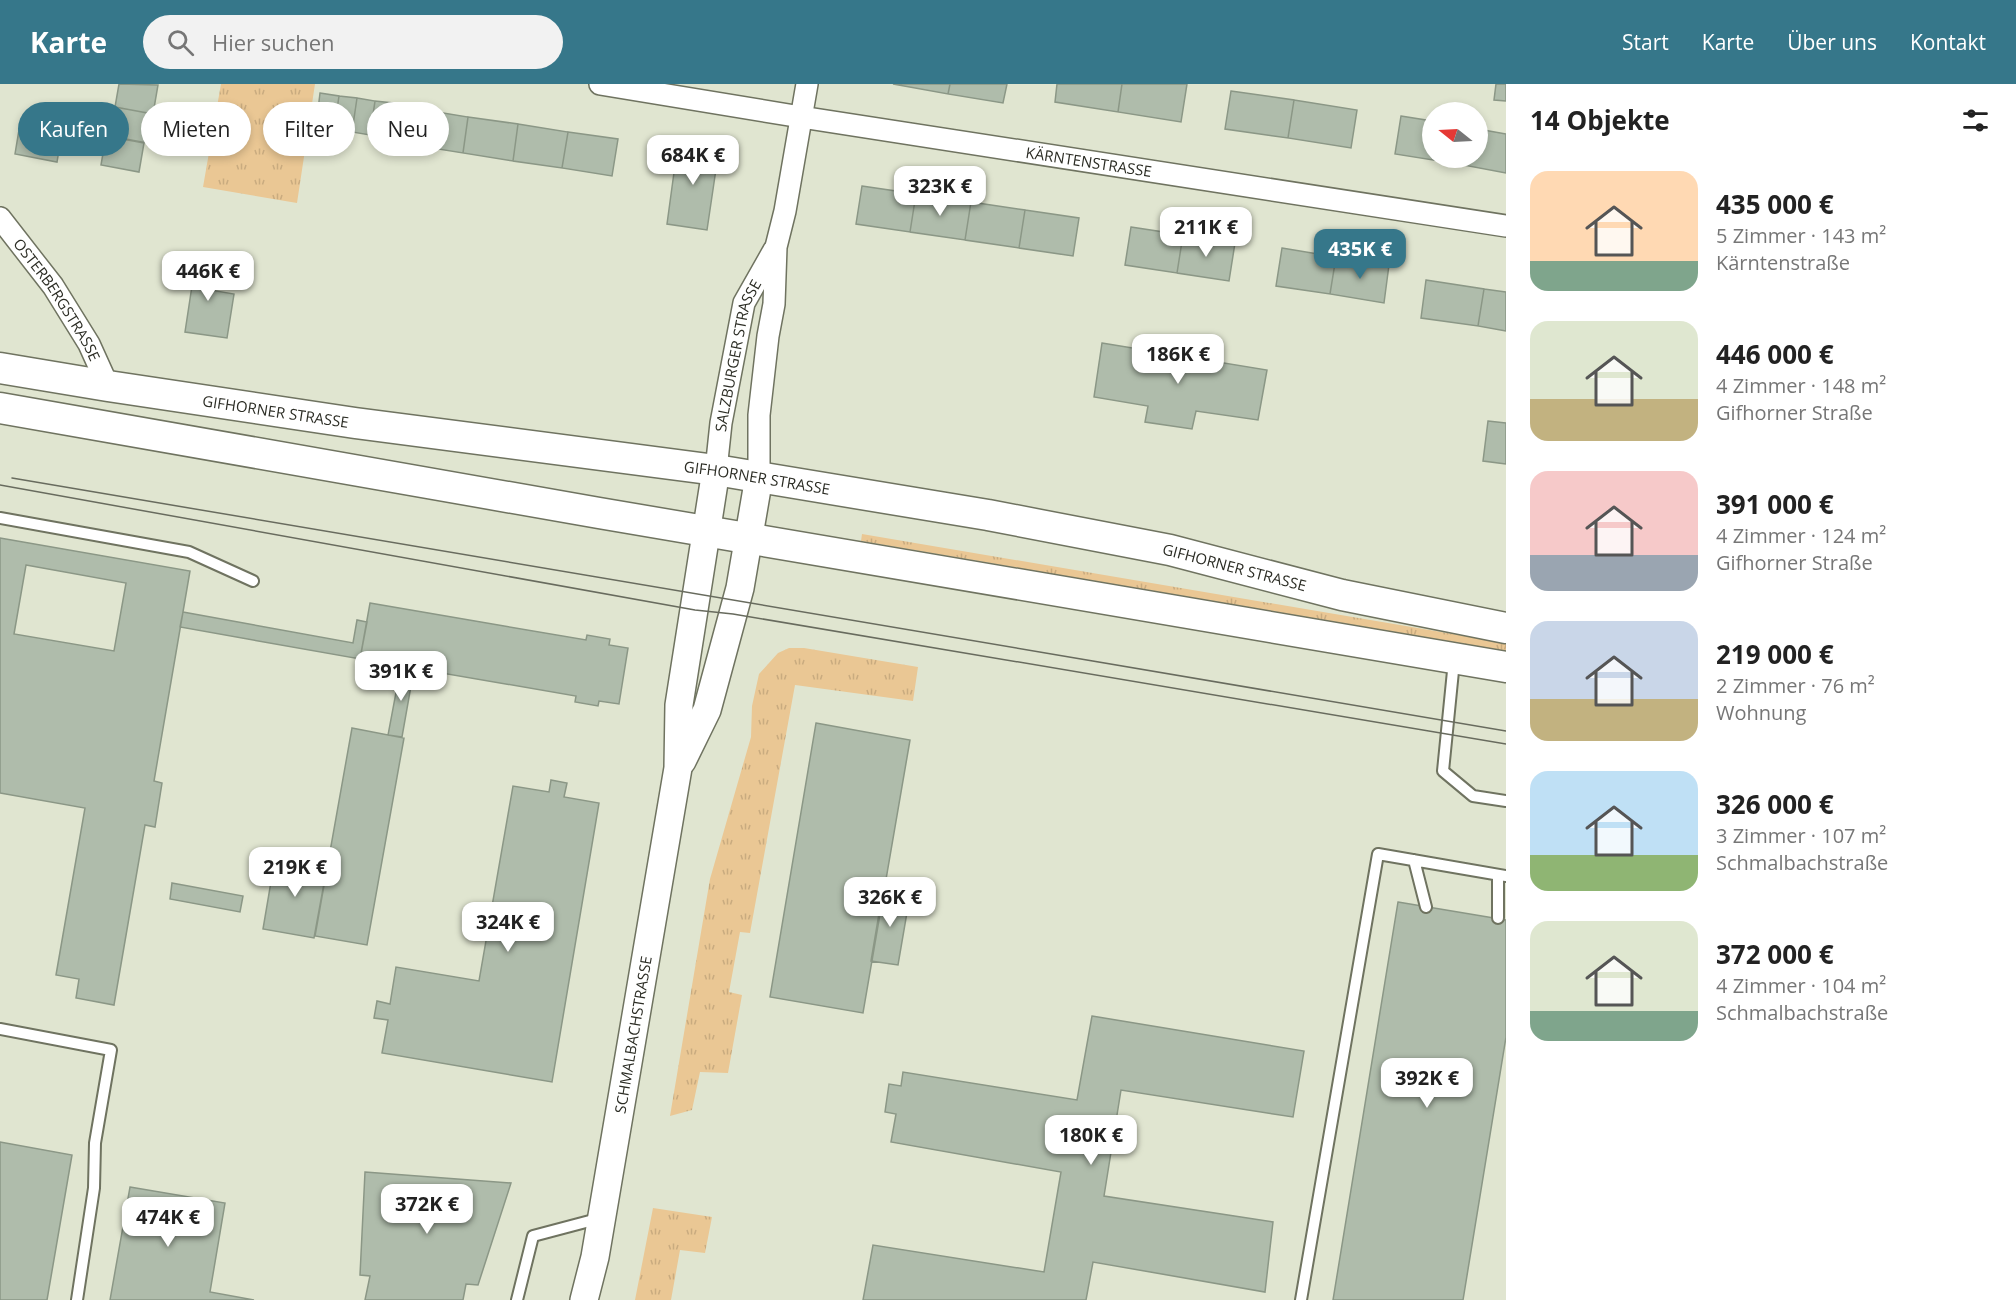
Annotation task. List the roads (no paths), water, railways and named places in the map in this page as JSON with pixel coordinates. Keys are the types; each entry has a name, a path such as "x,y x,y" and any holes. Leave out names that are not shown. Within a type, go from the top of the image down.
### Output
{"main road":[{"name":"GIFHORNER STRASSE","path":"0,368 367,424 716,470 1118,538 1342,595 1506,628"},
{"path":"0,408 1506,667"}],"street":[{"name":"KÄRNTENSTRASSE","path":"600,84 1506,226"},
{"name":"SALZBURGER STRASSE","path":"759,477 759,415 774,304 776,247 807,84"},
{"name":"OSTERBERGSTRASSE","path":"0,218 53,286 89,344 108,386"},
{"name":"SALZBURGER STRASSE","path":"716,470 721,423 744,303 776,247"},
{"name":"SCHMALBACHSTRASSE","path":"584,1300 595,1257 678,768 679,705 716,470"},
{"name":"SCHMALBACHSTRASSE","path":"678,768 707,710 740,588 759,477"}],"lane":[{"path":"0,518 189,552 253,581"},
{"path":"1454,658 1443,771 1473,796 1506,801"},
{"path":"1301,1300 1378,854 1502,876 1498,918"},
{"path":"1414,860 1426,907"},
{"path":"0,1029 111,1050 95,1143 94,1188 77,1300"},
{"path":"517,1300 532,1236 601,1218"}],"tram line":[{"path":"12,478 1506,731"},
{"path":"0,485 695,610 733,614 1506,744"}]}
